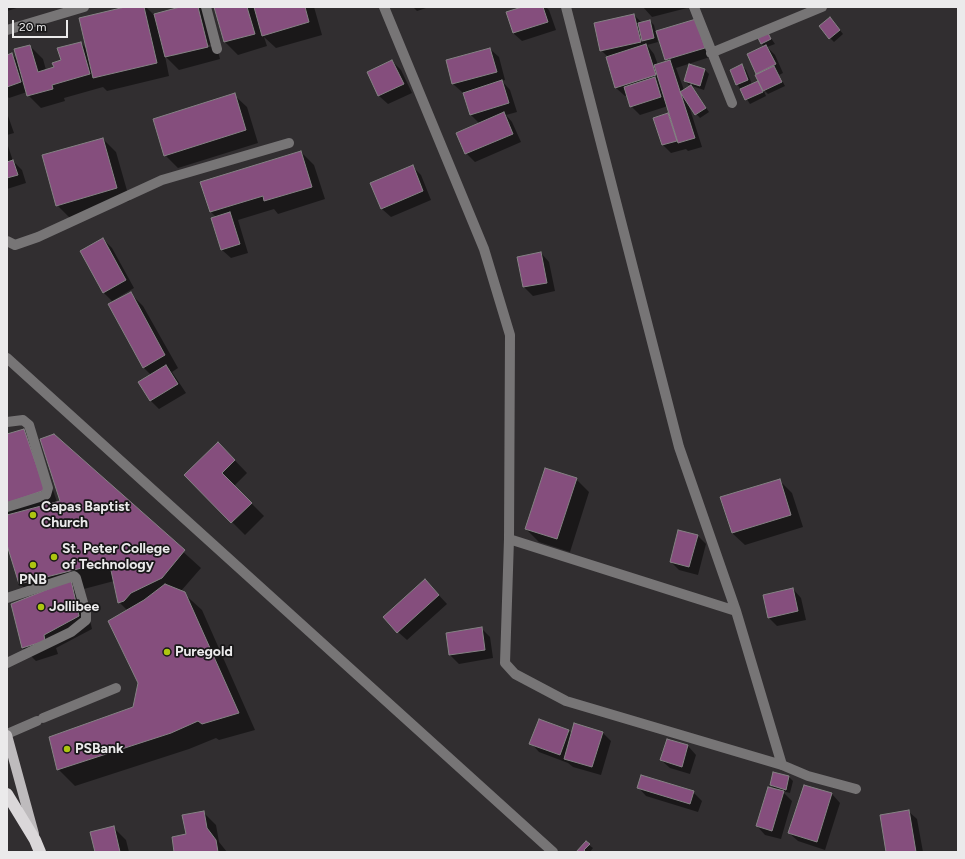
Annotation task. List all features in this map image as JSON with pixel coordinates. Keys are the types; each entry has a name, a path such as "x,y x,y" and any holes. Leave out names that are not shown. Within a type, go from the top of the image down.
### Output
{"highway":[{"path":"7,794 36,840 40,852"}],"main road":[{"path":"7,735 36,840"}],"street":[{"path":"7,30 84,7"},
{"path":"206,7 217,49"},
{"path":"384,7 484,249 510,335 509,540 505,663 515,674 566,702 782,765 808,776 856,789"},
{"path":"566,7 679,448 736,611 782,765"},
{"path":"694,7 711,54 732,103"},
{"path":"711,54 822,7"},
{"path":"7,241 15,245 38,237 162,180 289,143"},
{"path":"7,358 553,852"},
{"path":"7,422 23,420 29,425 48,488 46,495 7,507"},
{"path":"509,540 736,611"},
{"path":"7,598 74,576 76,578 86,612 86,620 71,632 7,663"},
{"path":"7,735 40,719 116,688"}],"building":[{"path":"125,7 144,7 157,63 93,78 79,18"},
{"path":"180,7 198,7 208,47 165,57 154,14"},
{"path":"214,7 247,7 255,34 224,42"},
{"path":"254,7 305,7 309,22 262,36"},
{"path":"522,7 543,7 548,22 513,33 506,12"},
{"path":"634,14 641,42 600,51 594,23"},
{"path":"830,17 840,30 829,39 819,26"},
{"path":"696,19 705,48 665,60 656,31"},
{"path":"650,20 654,38 642,41 638,23"},
{"path":"768,33 771,39 761,44 758,38"},
{"path":"81,42 90,74 52,85 53,89 27,96 14,49 30,45 38,72 54,67 52,63 61,60 57,48"},
{"path":"646,44 656,75 615,88 606,57"},
{"path":"766,45 776,64 756,74 747,54"},
{"path":"490,48 497,72 452,84 446,60"},
{"path":"12,53 21,82 7,87 7,55"},
{"path":"392,60 404,84 378,96 367,72"},
{"path":"670,60 695,138 678,143 654,65"},
{"path":"689,64 705,69 700,86 684,81"},
{"path":"742,64 748,80 736,85 730,70"},
{"path":"774,66 782,82 763,91 755,75"},
{"path":"655,77 661,97 630,107 624,87"},
{"path":"502,80 509,103 470,115 463,93"},
{"path":"758,81 763,92 745,100 740,89"},
{"path":"691,85 706,108 695,115 680,92"},
{"path":"235,93 246,130 164,156 153,119"},
{"path":"504,112 513,134 465,154 456,133"},
{"path":"668,113 677,141 662,145 653,118"},
{"path":"103,138 117,188 56,206 42,155"},
{"path":"301,151 312,187 264,201 263,196 210,212 200,182"},
{"path":"13,160 18,175 7,178 7,162"},
{"path":"413,165 423,191 381,209 370,183"},
{"path":"230,212 240,244 221,250 211,218"},
{"path":"103,238 126,280 103,293 80,251"},
{"path":"541,252 547,283 523,287 517,257"},
{"path":"131,292 165,355 143,368 108,304"},
{"path":"166,365 178,384 150,401 138,382"},
{"path":"24,429 45,490 7,503 7,434"},
{"path":"54,434 185,550 162,578 131,593 124,601 118,603 109,561 19,584 7,545 7,515 60,501 40,439"},
{"path":"218,442 235,460 222,473 252,503 231,523 184,475"},
{"path":"545,468 577,478 557,539 525,529"},
{"path":"780,479 791,515 732,533 720,497"},
{"path":"678,530 698,535 689,567 670,562"},
{"path":"425,579 439,595 397,633 383,617"},
{"path":"71,580 79,616 44,635 45,641 22,648 11,604"},
{"name":"Puregold","path":"165,584 185,592 239,713 202,724 198,721 171,733 57,770 49,737 133,707 138,683 108,621 144,600"},
{"path":"793,588 798,611 768,618 763,595"},
{"path":"482,627 485,650 449,655 446,633"},
{"path":"539,719 569,730 560,755 529,744"},
{"path":"574,723 603,732 592,767 564,759"},
{"path":"667,739 688,745 682,767 660,760"},
{"path":"773,772 789,776 786,790 770,785"},
{"path":"641,775 694,791 690,804 637,788"},
{"path":"804,785 832,793 817,842 788,833"},
{"path":"768,787 784,791 772,831 756,826"},
{"path":"909,810 916,852 886,852 880,815"},
{"path":"204,811 207,828 216,840 218,852 174,852 172,837 186,834 182,815"},
{"path":"114,826 120,852 95,852 90,832"},
{"path":"586,841 590,844 584,850 586,852 576,852"}],"place":[{"name":"Capas Baptist Church","path":"33,515"},
{"name":"St. Peter College of Technology","path":"54,557"},
{"name":"PNB","path":"33,565"},
{"name":"Jollibee","path":"41,607"},
{"name":"Puregold","path":"167,652"},
{"name":"PSBank","path":"67,749"}]}
